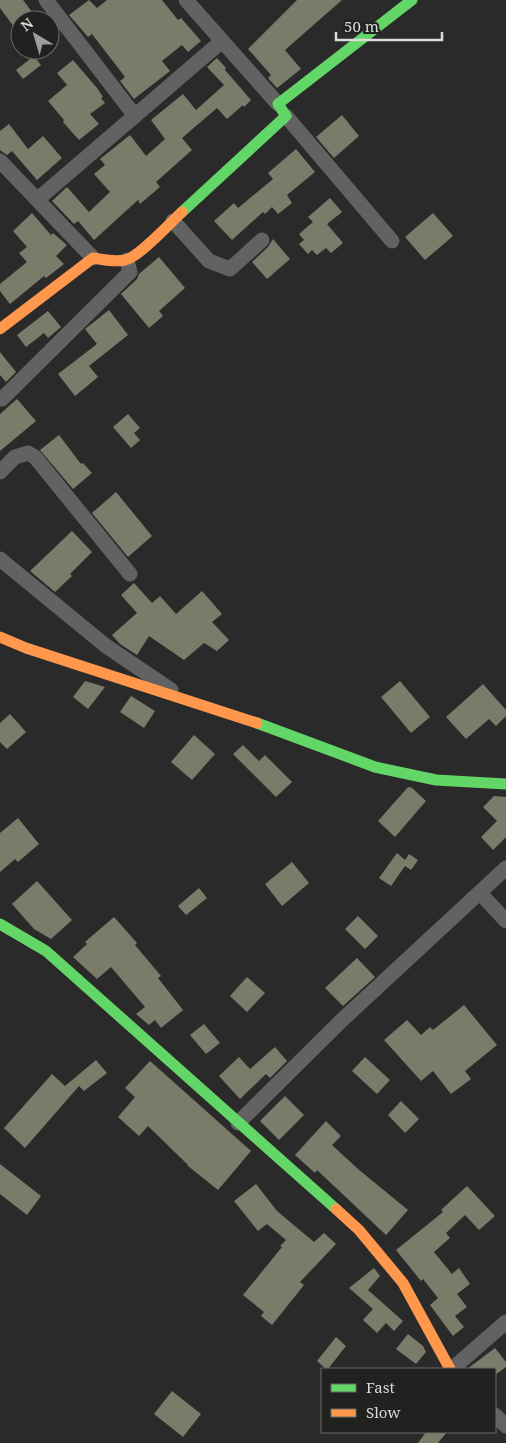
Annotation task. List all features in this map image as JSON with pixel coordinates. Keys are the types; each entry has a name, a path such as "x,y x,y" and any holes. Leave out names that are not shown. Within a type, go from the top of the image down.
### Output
{"street":[{"path":"46,0 135,116"},
{"path":"186,0 282,110 392,241"},
{"path":"0,161 93,258 111,261 127,260 140,251 173,221 282,110 412,0"},
{"path":"38,199 222,41"},
{"path":"173,221 209,261 230,269 262,240"},
{"path":"0,329 93,258"},
{"path":"2,399 130,272 127,260"},
{"path":"0,472 15,457 28,453 35,457 130,574"},
{"path":"0,559 106,646 167,686 179,698"},
{"path":"0,637 26,648 252,721 375,767 436,780 506,784"},
{"path":"238,1123 342,1020 506,868"},
{"path":"480,893 506,921"},
{"path":"0,924 46,951 359,1230 403,1283 450,1368"},
{"path":"452,1368 506,1322"},
{"path":"496,1416 506,1426"}],"building":[{"path":"0,0 23,0 30,10 10,10 10,22 0,8"},
{"path":"89,0 97,8 107,0 162,0 178,20 181,18 201,41 188,52 182,45 162,61 170,71 134,99 120,81 125,77 92,34 88,37 69,15"},
{"path":"297,0 342,0 285,50 301,69 277,88 268,78 271,75 248,49"},
{"path":"217,58 251,100 227,119 217,108 182,138 192,150 156,182 160,187 140,204 138,200 94,240 78,221 74,224 52,201 67,187 89,212 110,192 94,174 105,165 100,159 130,135 146,156 165,139 151,120 183,94 196,110 224,85 207,67"},
{"path":"29,60 37,60 41,65 23,79 16,70"},
{"path":"73,60 97,88 105,103 90,114 99,124 79,140 48,101 67,85 57,73"},
{"path":"342,115 359,136 334,158 316,137"},
{"path":"9,124 28,149 43,136 62,158 37,180 12,151 7,155 0,150 0,131"},
{"path":"296,149 315,172 287,195 292,203 278,214 272,207 265,214 263,212 232,240 214,221 234,203 238,208 273,179 268,173"},
{"path":"330,198 342,212 327,224 343,243 331,253 326,248 317,255 312,250 308,254 299,244 304,240 299,234 313,222 308,217"},
{"path":"32,213 51,235 53,233 67,245 56,256 64,264 46,278 44,276 10,304 0,291 0,284 27,262 19,253 27,247 13,231"},
{"path":"433,213 453,236 425,260 405,237"},
{"path":"273,239 290,259 267,279 252,262 268,247"},
{"path":"159,257 185,288 159,311 163,316 149,328 121,294 137,279 139,274"},
{"path":"109,310 128,335 89,366 98,377 75,396 58,374 97,344 85,329"},
{"path":"48,311 61,327 48,338 44,333 26,347 17,335"},
{"path":"0,352 16,372 6,382 0,375"},
{"path":"17,399 36,421 0,451 0,414"},
{"path":"128,414 140,428 134,433 140,440 131,448 113,427"},
{"path":"59,435 81,464 83,463 92,473 73,489 40,450"},
{"path":"116,492 152,536 128,557 92,513"},
{"path":"72,531 92,552 70,574 72,576 55,592 30,571"},
{"path":"134,583 152,603 160,596 176,614 202,591 222,614 212,622 229,640 217,651 204,643 184,660 149,636 137,655 120,644 112,635 137,613 121,595"},
{"path":"85,681 105,687 88,709 73,697"},
{"path":"400,681 430,717 411,733 381,697"},
{"path":"483,684 506,710 506,716 496,726 489,719 466,739 446,717"},
{"path":"131,696 155,711 144,728 120,712"},
{"path":"10,714 26,732 7,749 0,742 0,723"},
{"path":"194,735 215,754 192,780 171,762"},
{"path":"243,745 259,761 265,755 292,782 276,797 233,754"},
{"path":"408,787 412,788 426,801 395,837 378,821"},
{"path":"494,796 506,797 506,837 493,850 481,837 497,821 483,807"},
{"path":"18,818 39,844 18,862 15,859 0,872 0,833"},
{"path":"397,853 405,860 409,854 418,860 411,870 405,866 391,886 379,878"},
{"path":"292,862 309,883 282,906 265,884"},
{"path":"37,881 72,920 51,939 34,929 12,904"},
{"path":"199,888 207,898 186,915 178,906"},
{"path":"358,916 378,936 365,949 345,929"},
{"path":"114,917 137,943 135,945 161,976 158,978 183,1010 161,1028 155,1020 149,1025 136,1014 145,1007 111,967 97,979 73,957 87,944 85,942"},
{"path":"357,958 375,977 343,1006 325,988"},
{"path":"247,977 265,993 247,1012 230,996"},
{"path":"464,1005 497,1045 465,1071 471,1079 451,1094 433,1071 421,1081 384,1040 407,1020 421,1035 430,1027 433,1030"},
{"path":"204,1024 220,1043 206,1054 190,1035"},
{"path":"275,1047 287,1061 270,1078 266,1074 240,1099 219,1076 239,1057 250,1069"},
{"path":"365,1057 390,1080 377,1094 352,1071"},
{"path":"96,1060 107,1073 84,1091 79,1086 25,1148 4,1128 52,1074 65,1086"},
{"path":"150,1061 251,1151 218,1190 188,1166 148,1126 139,1136 118,1117 135,1097 125,1088"},
{"path":"285,1096 304,1115 279,1140 260,1121"},
{"path":"401,1101 419,1119 405,1133 388,1115"},
{"path":"326,1121 341,1136 332,1145 408,1210 386,1235 317,1170 315,1173 295,1155"},
{"path":"0,1164 41,1196 27,1215 0,1194"},
{"path":"256,1184 277,1211 314,1242 324,1233 336,1244 300,1282 304,1285 272,1325 261,1316 264,1312 243,1295 286,1240 267,1224 258,1231 234,1201"},
{"path":"467,1186 495,1216 479,1230 465,1215 446,1233 450,1238 434,1252 452,1274 459,1268 470,1284 457,1294 467,1307 455,1316 464,1327 453,1336 430,1305 438,1298 423,1279 421,1281 396,1250 443,1212 441,1210"},
{"path":"374,1268 380,1276 368,1290 403,1321 394,1331 386,1323 377,1333 363,1320 373,1309 349,1288"},
{"path":"408,1334 423,1346 426,1352 416,1364 396,1349"},
{"path":"336,1337 346,1346 329,1368 325,1368 317,1361"},
{"path":"495,1348 506,1362 506,1367 496,1374 496,1368 468,1368"},
{"path":"172,1391 201,1414 183,1437 154,1414"},
{"path":"425,1433 446,1433 438,1443 418,1443"}],"traffic: fast":[{"path":"182,212 286,116 278,104 412,0"},
{"path":"257,723 375,767 436,780 506,784"},
{"path":"0,924 46,951 336,1209"}],"traffic: slow":[{"path":"0,329 93,258 117,261 131,258 146,247 182,212"},
{"path":"0,637 26,648 257,723"},
{"path":"336,1209 359,1230 403,1283 449,1368"}]}
